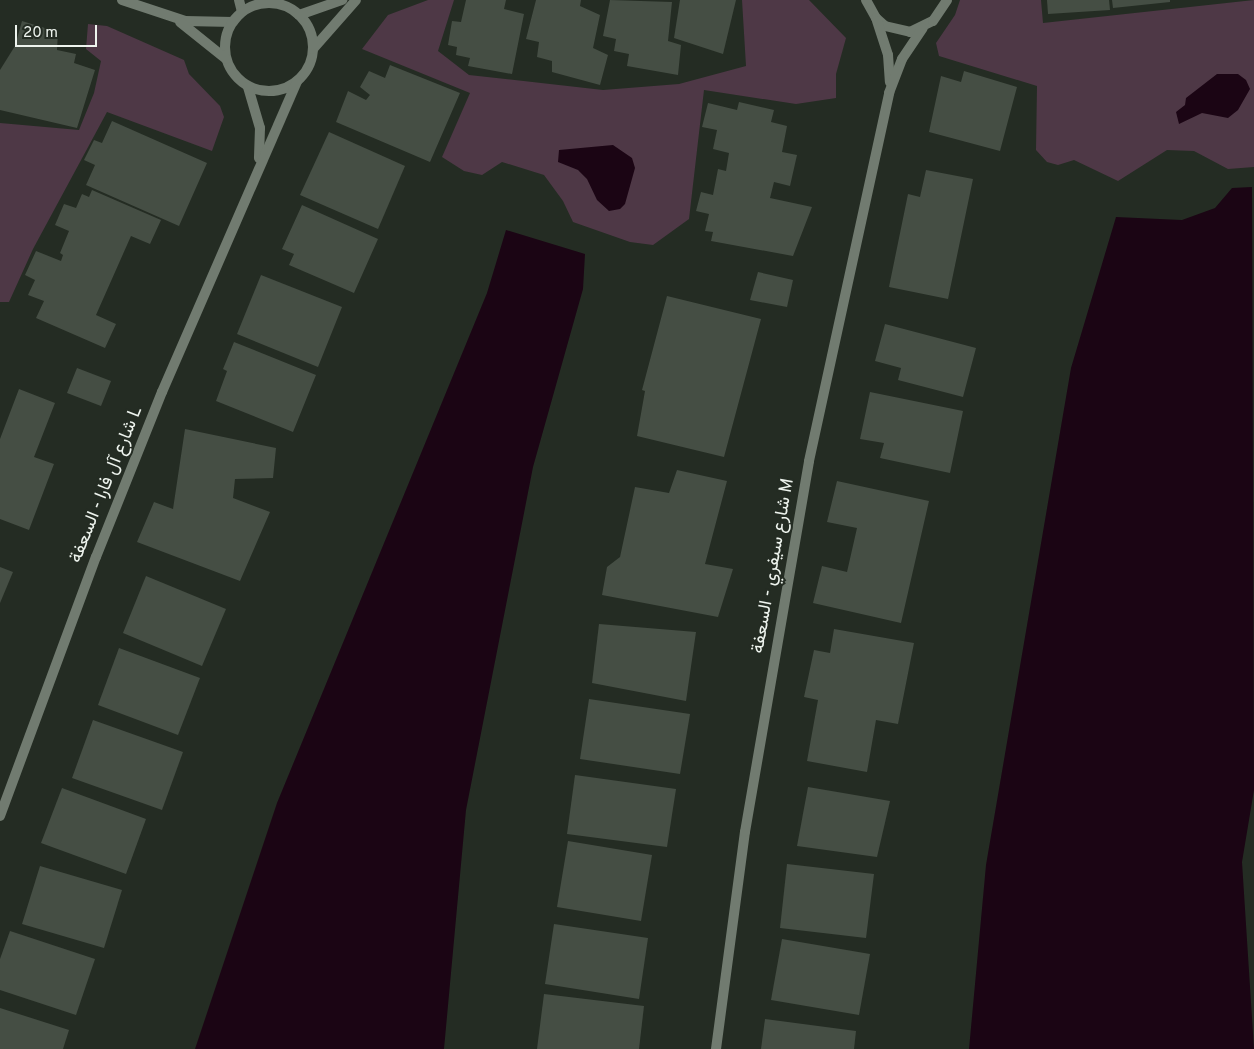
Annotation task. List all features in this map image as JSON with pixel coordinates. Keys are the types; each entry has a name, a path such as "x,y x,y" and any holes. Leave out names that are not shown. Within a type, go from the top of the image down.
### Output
{"street":[{"path":"122,0 170,16 201,23 233,22"},
{"path":"239,0 242,12"},
{"path":"299,14 342,0"},
{"path":"314,49 307,24 299,14 287,4 264,4 242,12 233,22 227,34 226,58 231,70 248,87 273,92 297,82 311,62 314,49 356,0"},
{"name":"شارع سيفري - السعفة M","path":"866,0 876,18 888,55 889,93"},
{"name":"شارع سيفري - السعفة M","path":"716,1049 745,832 782,608 847,277 889,93 902,59 922,28 933,21 947,0"},
{"path":"170,16 199,35 226,58"},
{"path":"876,18 898,31 922,28"},
{"name":"شارع آل فارا - السعفة L","path":"0,816 107,529 165,383 297,82"},
{"name":"شارع آل فارا - السعفة L","path":"248,87 260,128 257,171"}],"shaded area":[{"path":"428,0 454,0 438,51 469,75 603,90 679,84 746,66 742,0 809,0 846,38 836,74 836,98 796,104 704,90 689,219 653,245 630,242 573,222 563,201 544,175 502,162 482,175 464,171 442,157 470,93 362,49 388,15"},
{"path":"960,0 1041,0 1043,23 1254,0 1254,167 1228,169 1194,151 1167,150 1118,181 1074,160 1058,165 1047,162 1036,150 1037,86 939,56 936,43 955,15"},
{"path":"88,24 107,26 184,60 189,74 220,106 224,117 212,151 107,112 33,249 9,302 0,302 0,123 79,130 94,93 101,61 86,49"},
{"path":"1217,74 1238,74 1246,80 1250,89 1238,110 1228,118 1202,113 1179,124 1176,112 1185,105 1186,98"},
{"path":"613,145 632,158 635,168 625,204 620,209 609,211 597,200 587,179 578,170 558,162 559,150"},
{"path":"1252,187 1254,790 1242,862 1254,1049 969,1049 986,865 1071,368 1116,217 1182,220 1215,208 1232,188"},
{"path":"506,230 585,254 583,289 533,467 466,810 444,1049 195,1049 277,803 487,293"}],"building":[{"path":"466,0 506,0 504,9 524,14 512,74 468,66 470,58 456,55 457,47 448,45 452,21 461,22"},
{"path":"536,0 581,0 580,6 600,15 593,48 608,55 600,85 552,72 552,61 537,57 539,42 526,39"},
{"path":"610,0 672,2 668,41 681,45 678,75 627,66 629,54 614,51 616,39 603,36"},
{"path":"680,0 736,0 723,54 674,38"},
{"path":"1047,0 1109,0 1110,10 1048,14"},
{"path":"1112,0 1170,0 1170,2 1113,8"},
{"path":"22,21 58,32 57,50 76,54 74,63 95,70 77,128 0,110 0,70 15,46"},
{"path":"390,65 460,93 430,162 336,122 348,91 366,100 370,95 360,87 369,71 385,78"},
{"path":"964,71 1017,87 1000,151 929,132 941,76 961,82"},
{"path":"739,102 774,110 771,122 787,126 782,152 797,155 790,186 774,182 770,198 812,207 793,256 711,241 713,232 705,231 709,214 696,211 701,192 713,195 718,169 726,171 729,153 713,149 717,130 702,127 708,103 737,110"},
{"path":"112,121 207,163 179,226 86,185 95,165 84,160 94,140 102,143"},
{"path":"329,132 405,166 378,229 300,195"},
{"path":"926,170 973,179 948,299 889,287 908,194 920,197"},
{"path":"92,190 161,220 150,244 131,236 96,315 116,324 105,348 36,318 44,301 28,295 35,280 25,275 36,251 61,261 63,255 60,253 69,231 55,225 64,204 76,208 82,194 89,197"},
{"path":"302,205 378,239 354,293 289,265 294,254 282,249"},
{"path":"758,272 793,280 787,307 750,300"},
{"path":"261,275 342,307 318,367 237,334"},
{"path":"667,296 761,319 724,457 637,436 645,391 642,390"},
{"path":"885,324 976,348 963,397 898,380 901,368 875,361"},
{"path":"234,342 316,375 293,432 216,401 227,371 223,369"},
{"path":"77,368 111,381 101,406 67,393"},
{"path":"19,389 55,403 34,457 54,464 29,530 0,519 0,439"},
{"path":"870,392 963,411 950,473 880,458 884,443 860,439"},
{"path":"185,429 276,448 273,478 235,479 233,498 270,512 240,581 137,542 154,502 173,509"},
{"path":"677,470 727,481 705,564 733,569 718,617 602,595 607,567 620,557 635,487 669,493"},
{"path":"837,481 929,501 901,623 813,603 822,566 847,572 857,528 827,522"},
{"path":"0,567 13,572 0,603"},
{"path":"146,576 226,609 202,666 123,633"},
{"path":"599,624 696,632 686,701 592,683"},
{"path":"834,629 914,643 898,724 876,720 867,772 807,761 818,700 804,697 814,650 830,653"},
{"path":"119,648 200,678 178,735 98,705"},
{"path":"589,699 690,714 680,774 580,759"},
{"path":"93,720 183,752 162,810 72,778"},
{"path":"575,775 676,789 667,847 567,834"},
{"path":"808,787 890,801 877,857 797,846"},
{"path":"62,788 146,819 126,874 41,843"},
{"path":"568,841 652,855 641,921 557,907"},
{"path":"787,864 874,874 866,938 780,928"},
{"path":"40,866 122,890 104,948 22,924"},
{"path":"554,924 648,938 639,999 545,984"},
{"path":"10,931 95,959 76,1015 0,990 0,959"},
{"path":"782,939 870,954 859,1015 771,1000"},
{"path":"544,994 644,1006 639,1049 537,1049"},
{"path":"0,1008 69,1030 63,1049 0,1049"},
{"path":"765,1019 856,1031 854,1049 761,1049"}]}
